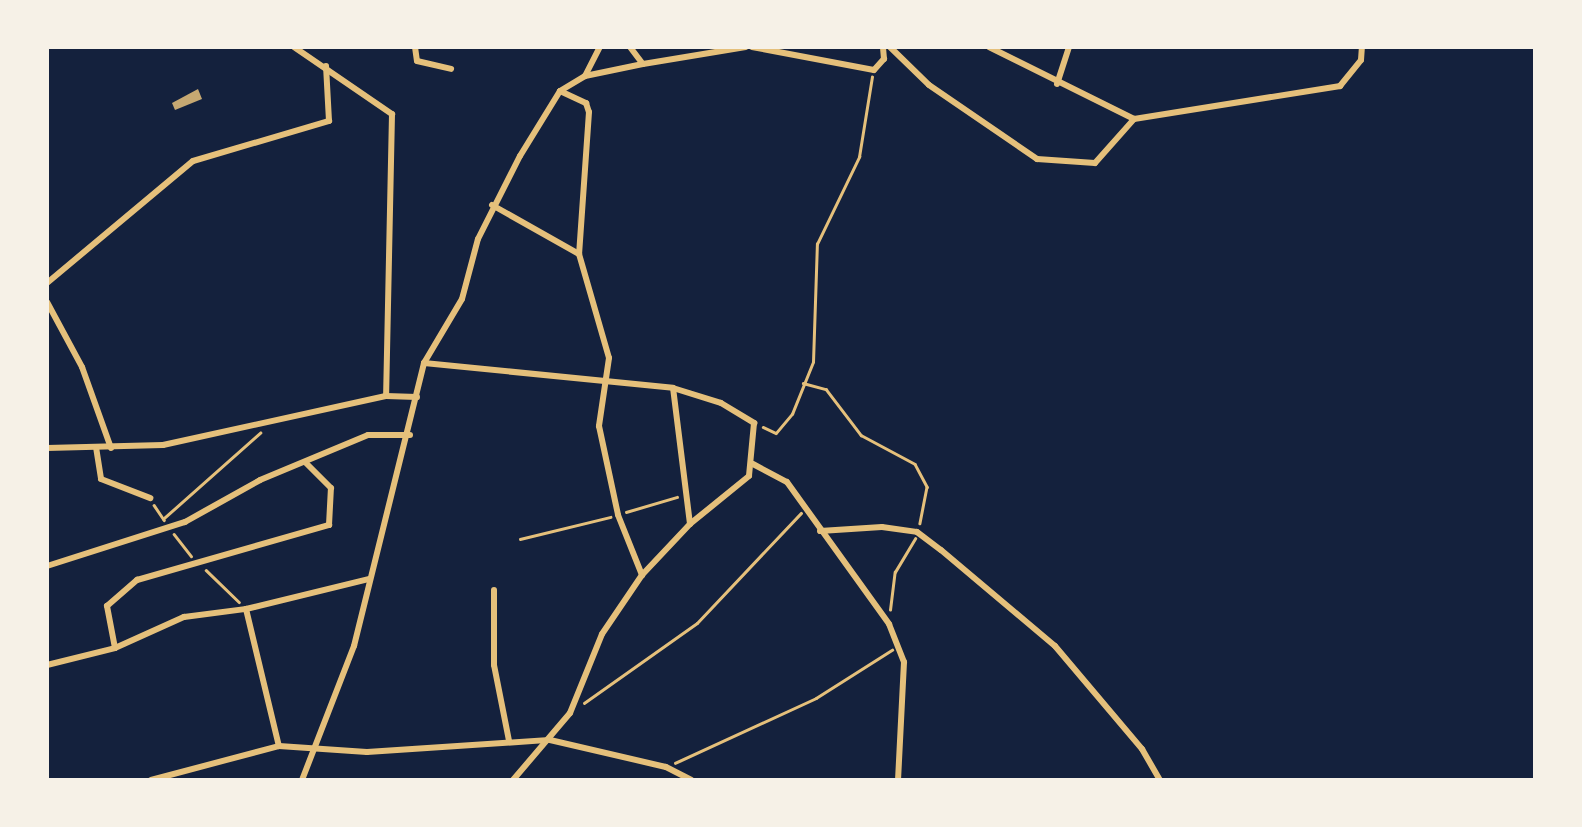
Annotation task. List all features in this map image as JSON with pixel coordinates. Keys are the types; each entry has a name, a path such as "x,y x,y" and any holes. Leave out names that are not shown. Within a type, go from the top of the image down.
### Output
{"street":[{"path":"294,47 326,65 391,114 386,396"},
{"path":"415,47 417,61 450,69"},
{"path":"585,76 600,47"},
{"path":"630,47 643,64"},
{"path":"302,780 310,748 354,646 369,579 410,435 424,363 462,299 492,205 560,91 585,76 746,47"},
{"path":"752,47 874,70 884,59 883,47"},
{"path":"890,47 929,85 1037,159 1095,163 1134,119"},
{"path":"989,47 1057,84 1134,119 1340,86 1361,60 1362,47"},
{"path":"1057,84 1069,47"},
{"path":"47,283 192,161 330,121 326,65"},
{"path":"560,91 586,103 589,112 579,254 600,312 610,377 599,426 618,515 642,575"},
{"path":"492,205 579,254"},
{"path":"47,302 82,367 111,448"},
{"path":"424,363 541,377 610,377 673,388 721,403 754,423 753,464 740,486 690,524 642,575 602,634 570,713 550,740 513,780"},
{"path":"673,388 690,493 690,524"},
{"path":"47,448 163,445 386,396 417,397"},
{"path":"47,566 168,525 376,433 410,435"},
{"path":"96,447 101,479 149,498"},
{"path":"116,648 107,606 137,580 329,524 331,488 306,463"},
{"path":"753,464 787,482 889,624 897,646 904,692 895,749 898,780"},
{"path":"820,531 882,527 917,532 1055,646 1142,749 1160,780"},
{"path":"47,664 116,648 184,617 246,609 369,579"},
{"path":"494,590 494,665 509,741"},
{"path":"246,609 279,746"},
{"path":"151,780 279,746 367,752 550,740 666,766 691,780"}],"path":[{"path":"754,423 776,433 813,362 817,244 859,157 874,70"},
{"path":"803,383 826,389 861,435 915,464 927,487 917,532 895,572 889,624"},
{"path":"163,519 270,426"},
{"path":"520,540 690,493"},
{"path":"149,498 168,525"},
{"path":"570,713 697,622 753,570 782,526 805,510"},
{"path":"666,766 816,698 897,646"}],"building":[{"path":"198,89 202,99 175,110 172,103"}]}
